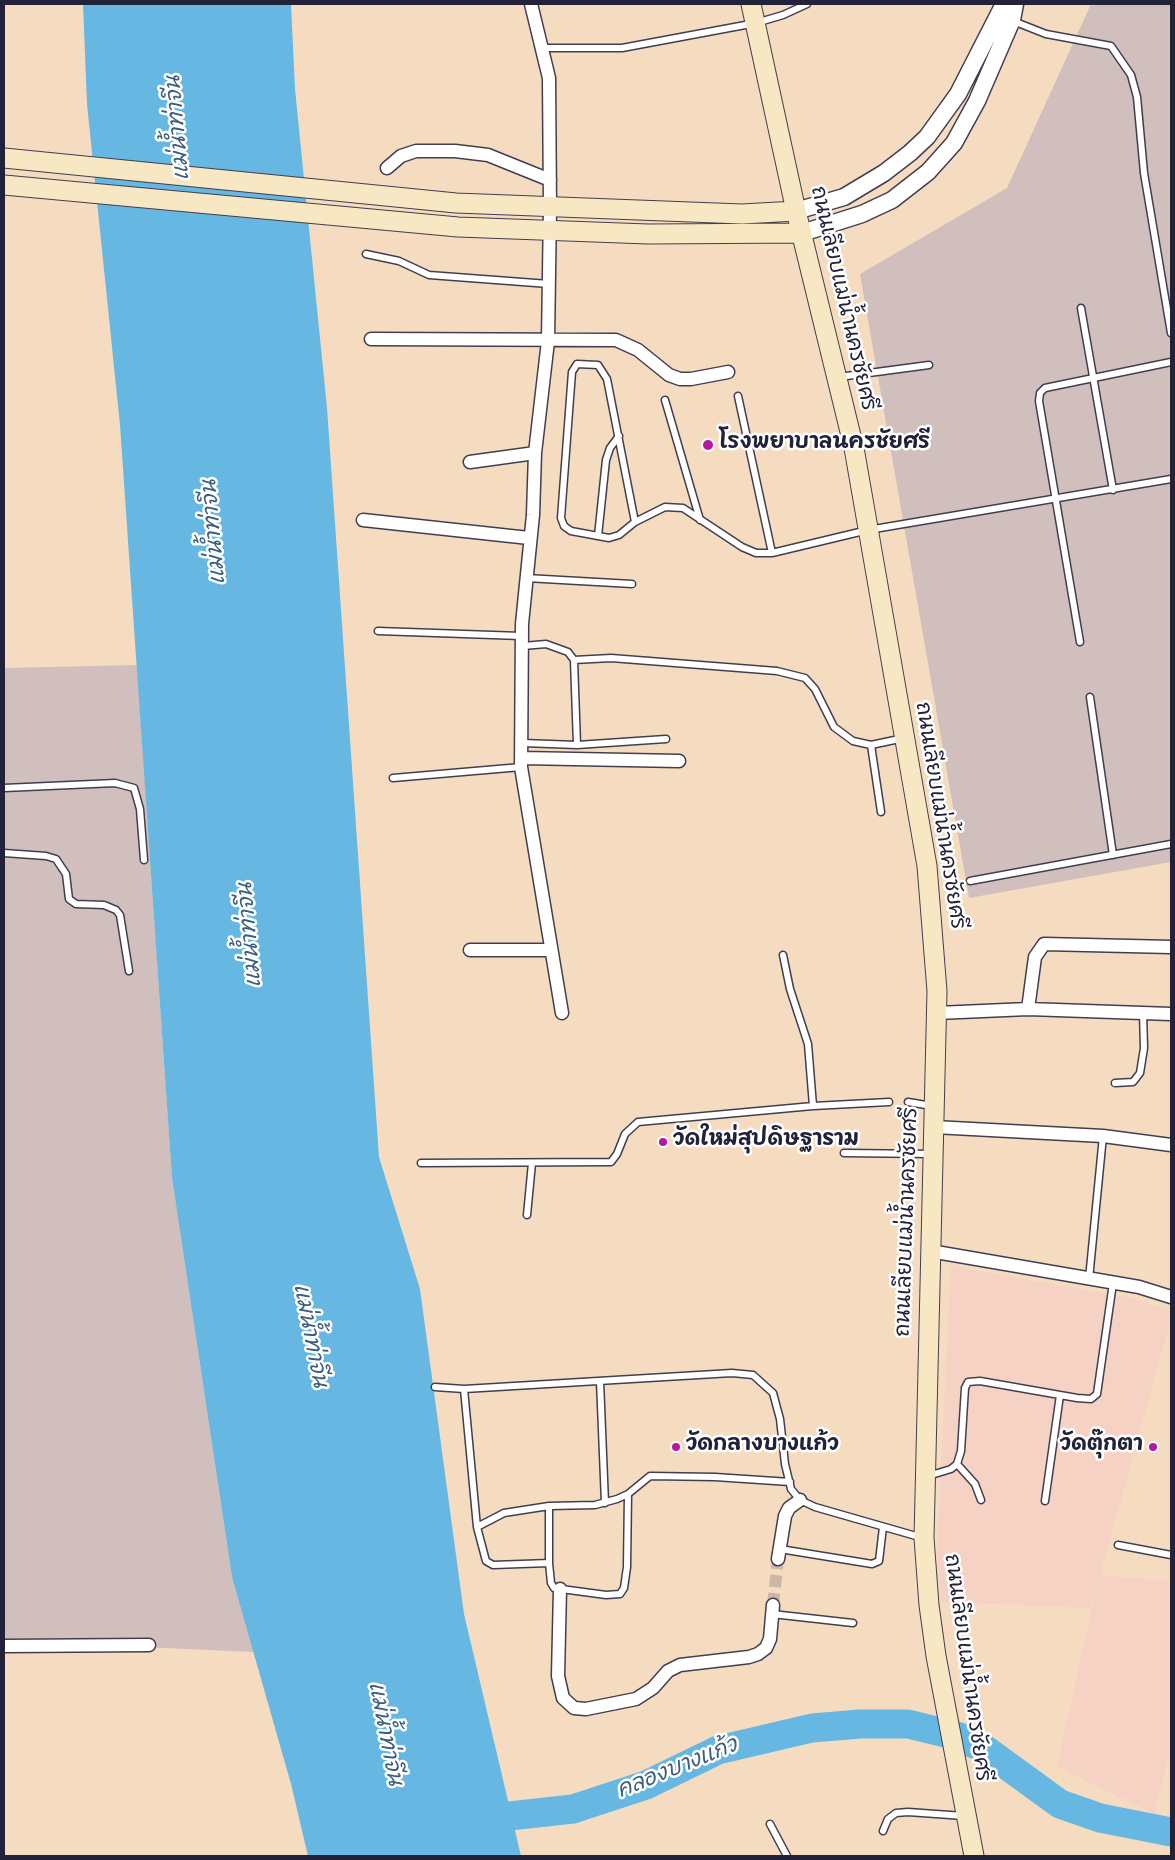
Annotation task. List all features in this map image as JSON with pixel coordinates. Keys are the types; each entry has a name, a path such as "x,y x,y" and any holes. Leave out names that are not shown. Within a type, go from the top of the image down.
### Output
{"main road":[{"name":"ถนนเลียบแม่น้ำนครชัยศรี","path":"751,4 796,211 854,448 928,866 934,928 936,1107 930,1252 924,1538 929,1605 961,1793 974,1856"},
{"path":"4,158 456,203 742,214 796,211"},
{"path":"4,185 458,227 550,231 802,234"}],"street":[{"path":"531,4 549,78 550,231 548,341 535,453 533,515 525,578 522,641 522,763 562,1013"},
{"path":"796,211 844,197 884,173 922,142 942,118 958,94 1004,4"},
{"path":"802,234 862,214 892,200 928,172 954,143 977,101 1012,20 1015,4"},
{"path":"388,168 401,156 416,151 455,151 488,155 550,180"},
{"path":"371,339 616,340 625,342 669,375 680,379 691,379 728,372"},
{"path":"470,462 535,453"},
{"path":"363,520 418,524 529,538"},
{"path":"522,763 679,761"},
{"path":"1028,1009 1035,957 1044,944 1171,947"},
{"path":"470,950 551,950"},
{"path":"936,1013 1028,1009 1171,1014"},
{"path":"934,1127 1103,1136 1171,1145"},
{"path":"930,1252 1169,1292"},
{"path":"779,1554 785,1516 789,1508 800,1500"},
{"path":"560,1589 558,1676 563,1698 574,1708 586,1709 636,1699 653,1688 668,1671 680,1665 749,1657 758,1654 766,1648 770,1639 773,1610"},
{"path":"4,1646 149,1645"}],"lane":[{"path":"542,48 622,48 756,22 783,15 807,4"},
{"path":"1012,20 1046,34 1111,46 1131,74 1137,96 1144,173 1171,333"},
{"path":"366,254 399,261 429,275 549,284"},
{"path":"1081,308 1095,379 1112,490"},
{"path":"1080,642 1039,401 1040,393 1045,388 1171,362"},
{"path":"635,522 611,392 602,370 591,363 578,364 572,372 561,518 564,526 571,531 609,538 618,535 635,522 665,506 683,508 742,547 756,553 772,553 868,530 1171,479"},
{"path":"837,377 929,365"},
{"path":"738,396 772,553"},
{"path":"665,400 700,520"},
{"path":"598,536 606,460 610,448 619,436"},
{"path":"525,578 632,584"},
{"path":"378,631 522,641 546,644 568,652 574,660 577,745"},
{"path":"574,660 611,658 776,671 805,678 814,689 834,727 853,741 870,745 905,738"},
{"path":"1090,697 1113,855"},
{"path":"522,743 577,745 666,739"},
{"path":"870,745 881,812"},
{"path":"393,778 522,763"},
{"path":"4,788 116,783 134,788 140,809 144,860"},
{"path":"970,881 1171,844"},
{"path":"4,853 38,855 56,859 66,874 69,899 76,904 104,905 116,910 120,915 129,971"},
{"path":"783,955 790,989 808,1044 813,1106"},
{"path":"1115,1083 1133,1082 1140,1073 1144,1048 1143,1013"},
{"path":"422,1163 611,1162 617,1154 625,1134 638,1122 813,1106 890,1102"},
{"path":"908,1102 936,1107"},
{"path":"1089,1280 1103,1136"},
{"path":"844,1153 934,1154"},
{"path":"526,1215 532,1163"},
{"path":"925,1477 951,1469 957,1464 961,1451 965,1388 968,1382 980,1381 1091,1399 1097,1394 1113,1284"},
{"path":"435,1387 464,1389 732,1373 753,1375 773,1393 780,1419 791,1489 800,1500 815,1507 924,1538"},
{"path":"600,1381 605,1503"},
{"path":"464,1389 477,1527 482,1553 486,1561 493,1565 549,1563"},
{"path":"1045,1501 1060,1395"},
{"path":"957,1464 976,1484 981,1500"},
{"path":"477,1527 504,1514 549,1506 605,1503 628,1494 650,1476 715,1477 790,1482"},
{"path":"549,1506 549,1563 551,1583 554,1588 606,1595 620,1594 624,1588 627,1567 628,1494"},
{"path":"779,1554 872,1564 879,1561 884,1527"},
{"path":"1118,1545 1171,1555"},
{"path":"773,1610 853,1624"},
{"path":"883,1831 888,1819 896,1814 908,1812 966,1816"},
{"path":"770,1824 787,1856"}],"shaded area":[{"path":"1091,4 1171,4 1171,862 969,898 860,274 1007,188"},
{"path":"137,665 172,1178 232,1577 254,1652 4,1641 4,668"},
{"path":"951,1266 1131,1298 1171,1311 1171,1319 1100,1575 1171,1581 1171,1749 1154,1814 1057,1767 1096,1589 1090,1608 941,1602 937,1548"}],"water":[{"name":"แม่น้ำท่าจีน","path":"83,4 291,4 295,89 327,408 379,1157 420,1289 464,1614 521,1856 308,1856 291,1784 232,1577 172,1178 120,425 87,104"}],"waterway":[{"name":"คลองบางแก้ว","path":"473,1820 573,1809 646,1785 718,1750 812,1728 860,1724 908,1724 957,1736 983,1748 1060,1804 1100,1818 1171,1832"}],"tunnel":[{"path":"773,1605 778,1559"}],"place":[{"name":"โรงพยาบาลนครชัยศรี","path":"708,445"},
{"name":"วัดใหม่สุปดิษฐาราม","path":"663,1142"},
{"name":"วัดกลางบางแก้ว","path":"676,1447"},
{"name":"วัดตุ๊กตา","path":"1153,1447"}]}
